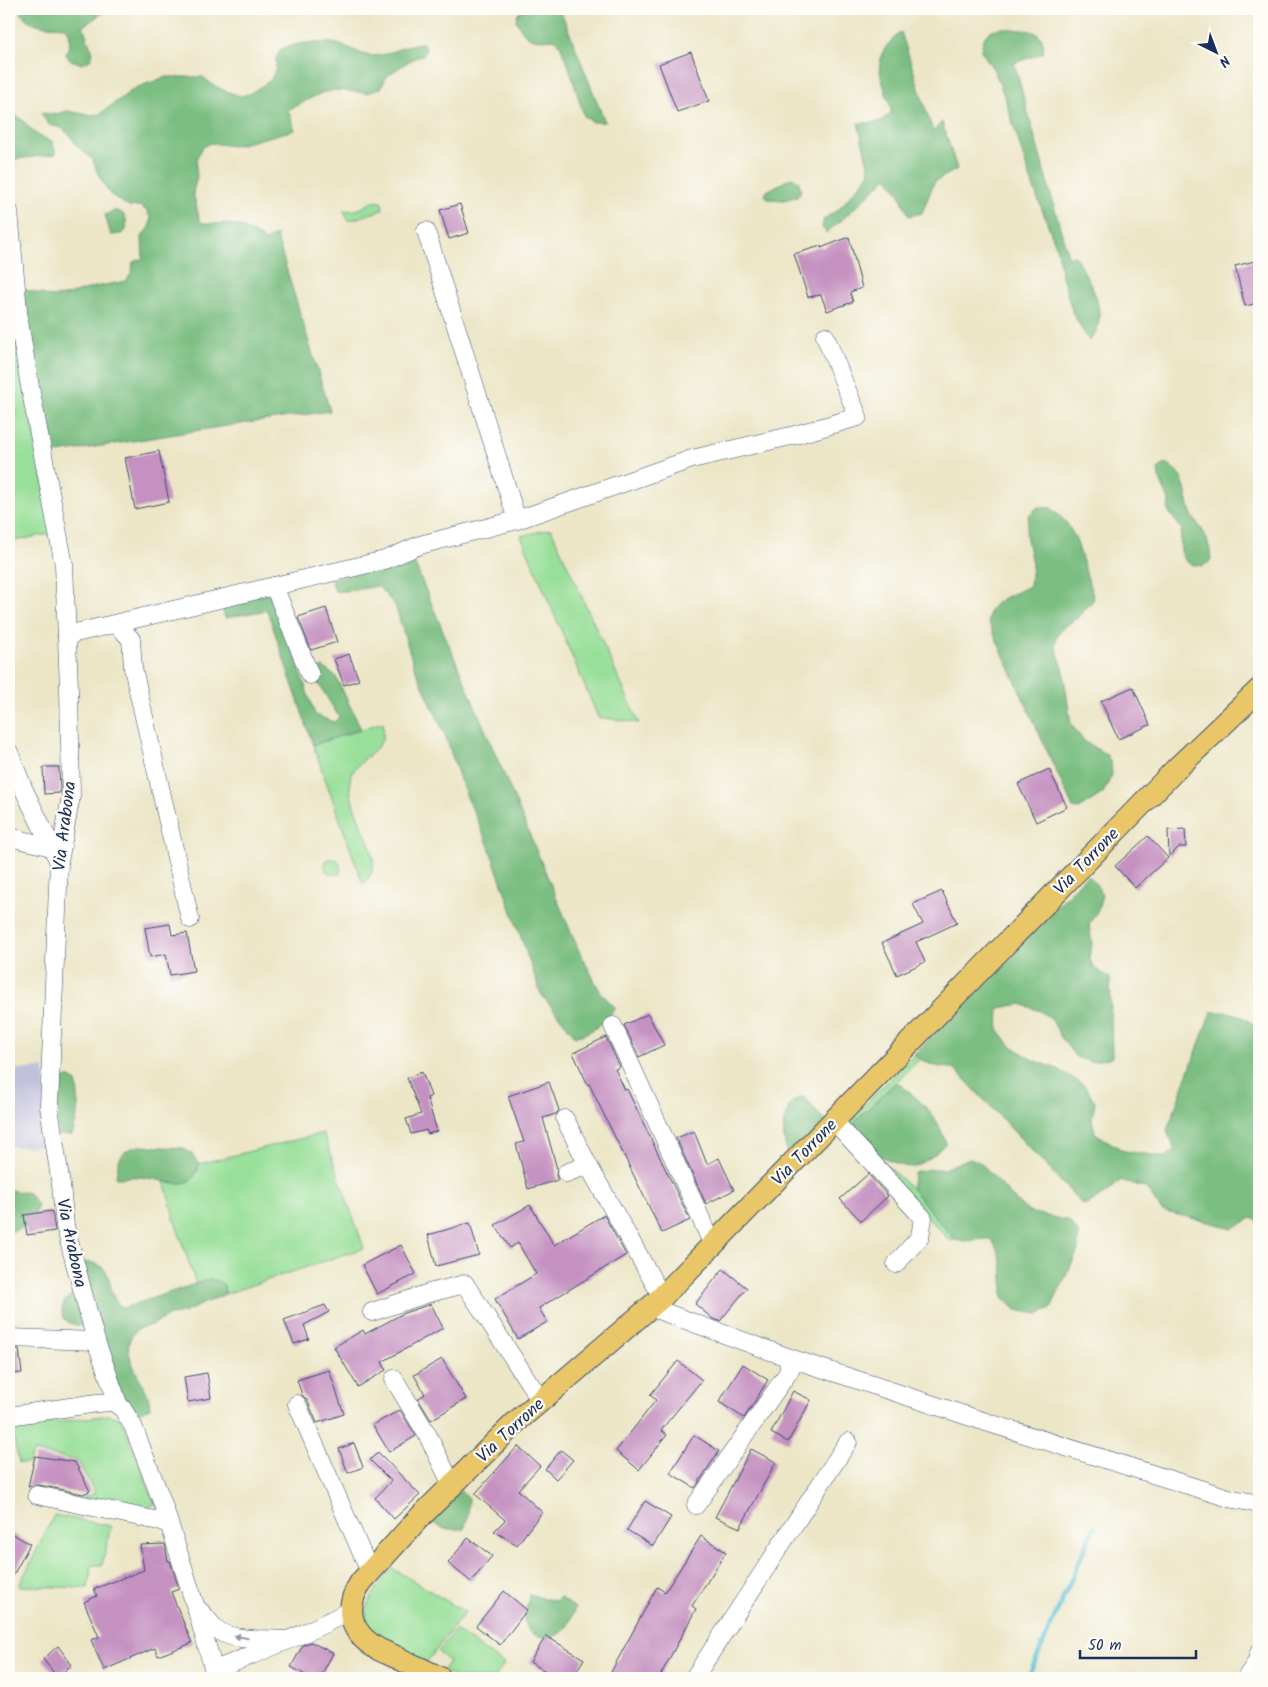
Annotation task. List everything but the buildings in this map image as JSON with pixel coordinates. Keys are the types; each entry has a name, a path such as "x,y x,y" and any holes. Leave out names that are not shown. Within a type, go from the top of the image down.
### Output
{"main road":[{"name":"Via Torrone","path":"351,1610 355,1592 405,1532 516,1422 656,1302 1175,770 1259,690"},
{"path":"351,1610 351,1620 360,1635 374,1647 440,1678"}],"street":[{"name":"Via Arabona","path":"9,211 19,321 64,566 71,796 55,854 49,1107 65,1226 96,1341 119,1406 133,1426 168,1523 216,1674 321,1626 351,1610"},
{"path":"426,231 517,520"},
{"path":"67,635 385,560 420,545 517,520 692,459 795,435 858,417 825,336"},
{"path":"274,586 310,675"},
{"path":"116,624 131,639 133,668 190,919"},
{"path":"9,752 24,790 55,854"},
{"path":"9,837 55,854"},
{"path":"612,1026 713,1245"},
{"path":"565,1119 656,1302 788,1357 989,1423 1228,1498 1259,1504"},
{"path":"834,1121 923,1218 920,1237 896,1264"},
{"path":"566,1173 588,1165"},
{"path":"372,1312 429,1293 465,1284 541,1401"},
{"path":"9,1338 96,1341"},
{"path":"696,1505 790,1370 788,1357"},
{"path":"394,1379 427,1434 452,1485"},
{"path":"9,1416 97,1403 113,1402 119,1406"},
{"path":"297,1404 370,1572"},
{"path":"694,1678 848,1442"},
{"path":"37,1496 168,1523"},
{"name":"Via Arabona","path":"197,1611 201,1612 219,1631 226,1634 290,1640"},
{"path":"1246,1678 1256,1663 1259,1654"}],"shaded area":[{"path":"44,1068 48,1146 9,1147 9,1070"}],"green space":[{"path":"21,9 105,9 101,14 83,26 93,53 90,60 82,64 69,59 66,54 70,37 66,27 36,24 21,14"},
{"path":"524,9 560,9 605,122 592,122 584,116 560,45 554,39 535,39 523,32 516,20 517,15"},
{"path":"1004,28 1026,30 1037,34 1043,44 1043,53 1014,63 1068,256 1075,256 1096,298 1099,321 1096,331 1089,341 1073,314 1056,246 1030,178 1005,98 994,70 981,51 983,41 990,31"},
{"path":"901,32 933,132 942,122 957,169 934,182 922,213 909,216 898,191 887,177 826,233 822,227 824,219 839,209 870,173 858,123 876,122 891,113 882,80 880,64 883,51"},
{"path":"305,43 336,43 370,56 387,54 423,43 426,48 424,54 409,61 387,76 381,88 368,93 335,90 321,93 288,110 295,130 233,146 211,143 203,147 197,157 197,176 193,192 200,222 238,226 266,241 276,235 330,411 46,455 13,326 9,325 9,290 12,286 52,297 64,296 126,281 132,272 133,262 143,258 142,237 150,225 151,218 146,210 140,206 129,207 110,194 98,174 93,160 77,146 71,136 62,128 49,125 41,113 56,114 67,111 89,115 100,114 135,88 166,77 203,77 213,85 228,92 241,96 249,94 271,80 276,69 276,59 280,50"},
{"path":"9,115 18,117 36,134 52,141 56,154 9,160"},
{"path":"791,178 799,183 800,190 798,196 784,200 768,199 765,195 767,191"},
{"path":"372,201 381,202 382,210 348,221 344,210 359,209"},
{"path":"113,211 120,212 125,216 126,230 121,234 111,235 105,215"},
{"path":"9,325 13,326 54,533 9,542 9,420 12,420 16,415 9,404"},
{"path":"1164,464 1172,467 1181,478 1189,508 1207,539 1211,561 1202,566 1190,564 1183,557 1180,543 1182,529 1168,511 1169,500 1159,477 1158,469"},
{"path":"1038,507 1051,508 1066,522 1076,539 1094,599 1077,618 1063,627 1057,636 1055,645 1064,671 1071,724 1082,739 1106,754 1111,763 1112,775 1103,793 1079,809 1073,808 988,621 994,605 1030,586 1032,564 1026,534 1029,515"},
{"path":"551,529 639,723 598,717 521,536"},
{"path":"413,560 579,951 601,993 616,1008 598,1026 587,1033 575,1036 541,994 488,844 463,788 445,735 414,666 395,605 378,586 335,591 331,579"},
{"path":"261,594 272,596 286,630 315,715 334,722 339,717 315,678 316,670 323,667 336,677 361,729 313,745 267,610 225,618 221,604"},
{"path":"383,722 383,735 379,744 357,766 350,779 353,802 372,852 373,869 363,884 313,745"},
{"path":"327,860 338,860 341,869 340,874 334,875 327,872 325,864"},
{"path":"1087,875 1096,884 1102,895 1098,910 1089,924 1092,944 1089,957 1093,967 1110,978 1112,1057 1091,1062 1076,1057 1062,1039 1052,1020 1040,1011 1021,1004 999,1008 998,1029 1010,1045 1033,1060 1058,1069 1084,1085 1095,1102 1092,1119 1095,1133 1124,1151 1165,1157 1175,1151 1167,1130 1211,1012 1237,1014 1247,1020 1259,1029 1259,1221 1252,1218 1233,1228 1162,1211 1146,1188 1121,1180 1098,1198 1083,1205 954,1068 932,1065 914,1055"},
{"path":"914,1055 920,1059 849,1127 873,1153 911,1188 955,1240 950,1241 843,1127"},
{"path":"57,1078 71,1078 76,1082 78,1108 72,1135 58,1135"},
{"path":"896,1082 927,1108 938,1124 946,1143 934,1155 914,1167 903,1166 873,1153 849,1127"},
{"path":"804,1097 828,1121 790,1162 784,1139 784,1120 793,1102"},
{"path":"323,1133 364,1248 225,1294 224,1286 210,1279 196,1284 177,1228 164,1181 172,1184 197,1172 199,1164"},
{"path":"133,1147 183,1148 192,1154 199,1164 197,1171 190,1180 181,1183 137,1177 116,1178 121,1156"},
{"path":"970,1158 981,1163 1015,1200 1029,1212 1069,1221 1078,1233 1078,1250 1051,1308 1038,1314 1016,1310 1003,1297 1001,1260 996,1246 991,1239 955,1240 911,1188 914,1173 930,1169 944,1169"},
{"path":"9,1190 29,1193 38,1206 28,1224 9,1232"},
{"path":"88,1262 104,1269 108,1275 113,1295 123,1308 210,1279 221,1282 224,1286 225,1294 183,1313 170,1315 152,1325 137,1329 130,1339 129,1352 131,1359 148,1395 150,1408 141,1412 131,1413 89,1326 73,1324 63,1317 63,1305 69,1297 79,1291 84,1263"},
{"path":"109,1415 119,1418 124,1426 155,1504 132,1514 76,1501 95,1493 77,1460 33,1452 29,1463 19,1463 12,1430 20,1427"},
{"path":"462,1491 469,1498 468,1516 464,1529 445,1529 428,1521 458,1492"},
{"path":"54,1515 111,1526 102,1565 92,1565 88,1588 19,1586"},
{"path":"392,1568 465,1612 427,1662 380,1636 367,1621 366,1612 369,1601"},
{"path":"529,1595 556,1601 560,1597 575,1608 562,1632 555,1636 545,1637 535,1635 527,1629 524,1618"},
{"path":"455,1630 504,1664 495,1678 458,1678 442,1671 449,1661 438,1652"}],"waterway":[{"path":"1028,1678 1094,1527"}]}
